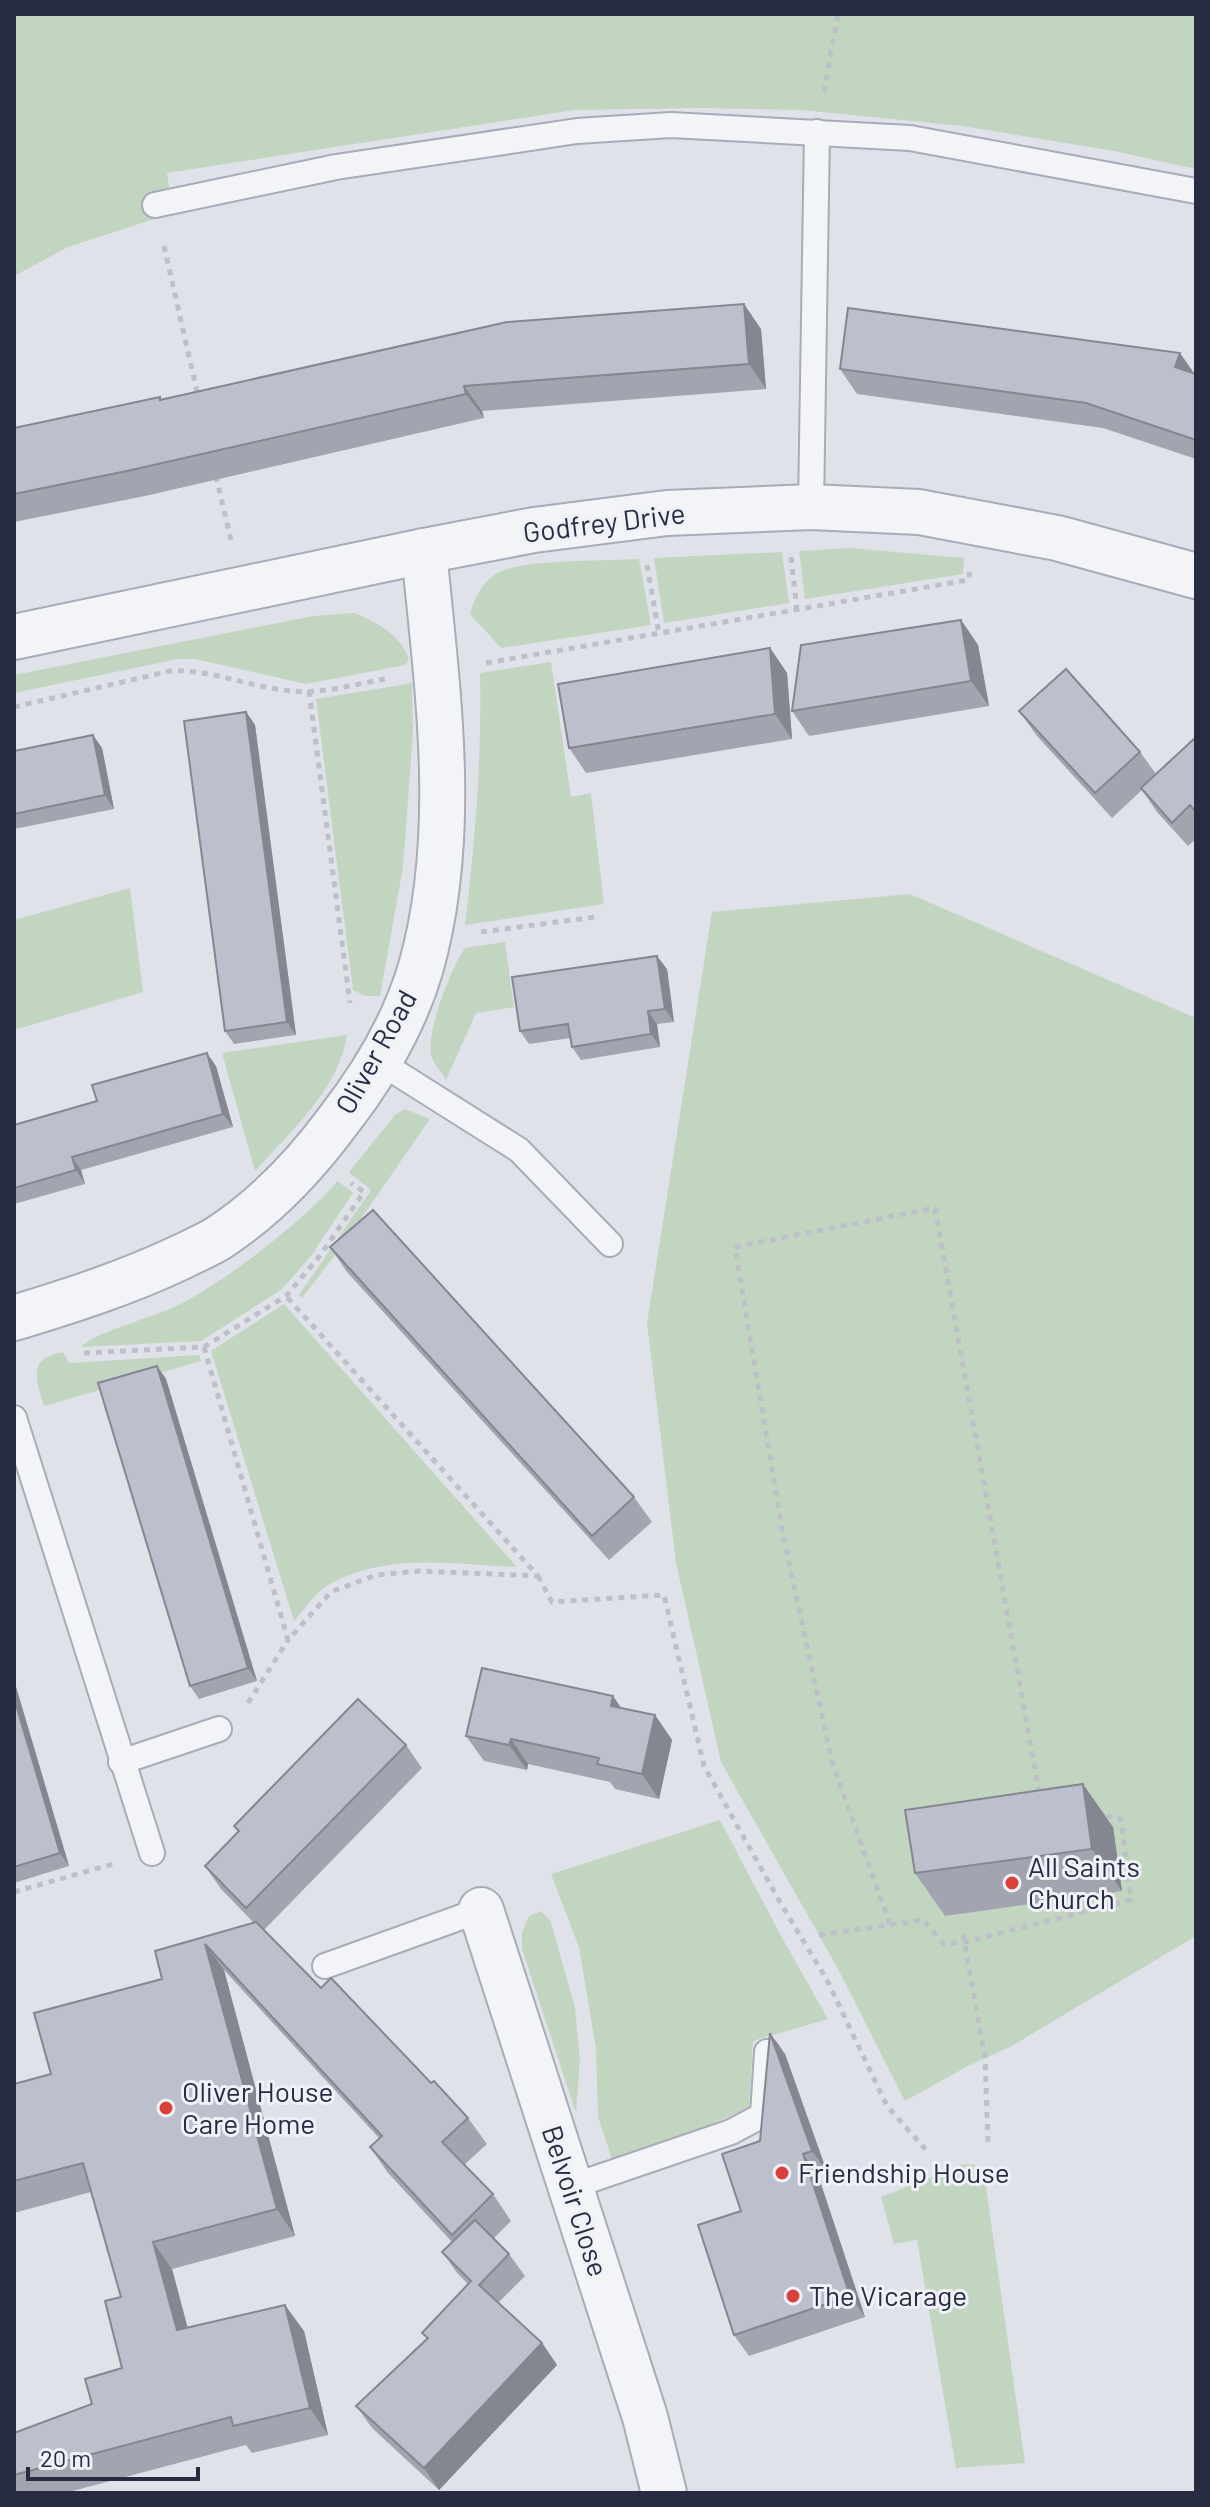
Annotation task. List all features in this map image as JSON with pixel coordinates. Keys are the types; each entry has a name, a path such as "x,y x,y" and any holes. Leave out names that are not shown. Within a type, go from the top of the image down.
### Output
{"street":[{"name":"Godfrey Drive","path":"14,637 534,530 667,513 811,507 919,512 1057,538 1196,576"},
{"name":"Oliver Road","path":"14,1318 145,1274 217,1239 279,1191 314,1154 361,1091 399,1022 415,981 437,885 442,797 436,671 424,551"},
{"name":"Belvoir Close","path":"481,1910 645,2417 664,2493"}],"lane":[{"path":"155,205 336,167 577,131 671,125 910,138 1196,191"},
{"path":"811,507 817,132"},
{"path":"378,1061 519,1150 610,1244"},
{"path":"14,1418 152,1853"},
{"path":"121,1762 219,1729"},
{"path":"325,1966 481,1910"},
{"path":"570,2187 731,2132 763,2115 767,2052"}],"path":[{"path":"817,132 838,14"},
{"path":"155,205 199,400"},
{"path":"216,475 242,590"},
{"path":"14,707 170,671 192,670 292,691 309,691 659,635 968,580 983,524"},
{"path":"791,555 797,610"},
{"path":"647,564 659,635"},
{"path":"309,691 351,1014"},
{"path":"426,939 595,917"},
{"path":"890,1924 832,1762 784,1540 735,1247 935,1208 1041,1802"},
{"path":"286,1296 538,1576 552,1602 664,1595 704,1766 827,1980 887,2106 927,2151"},
{"path":"204,1347 288,1640"},
{"path":"219,1729 254,1698 288,1640 331,1592 376,1575 419,1571 538,1576"},
{"path":"819,1935 923,1920 944,1944 965,1942 1131,1900 1121,1819 1094,1814"},
{"path":"14,1892 152,1853"},
{"path":"963,1934 985,2057 988,2142"}],"green space":[{"path":"14,14 1196,14 1196,169 1114,151 962,126 801,110 574,110 167,173 173,213 68,247 14,276"},
{"path":"850,548 964,558 963,574 805,599 799,551"},
{"path":"782,552 789,603 664,623 654,558"},
{"path":"639,559 651,625 501,648 470,614 487,581 509,568 544,563"},
{"path":"355,613 380,626 400,642 409,659 405,665 306,684 195,659 178,659 14,693 14,675 313,616"},
{"path":"551,662 571,797 591,793 604,904 465,925 477,799 480,673"},
{"path":"412,683 413,733 403,867 380,996 365,996 353,990 316,699"},
{"path":"130,888 143,992 14,1030 14,920"},
{"path":"910,894 1196,1018 1196,1936 1010,2047 905,2101 837,1967 721,1762 676,1563 647,1323 712,912"},
{"path":"505,942 514,1007 476,1013 446,1080 432,1058 431,1048 435,1019 453,971 465,948"},
{"path":"347,1035 342,1055 324,1091 255,1171 222,1053"},
{"path":"405,1109 430,1119 302,1298 299,1295 371,1190 349,1172 395,1115"},
{"path":"338,1181 353,1193 311,1256 281,1290 201,1341 81,1347 111,1330 177,1306 218,1282 284,1232"},
{"path":"284,1304 517,1567 420,1562 373,1568 328,1585 294,1621 211,1351"},
{"path":"63,1352 69,1363 199,1355 201,1361 44,1406 37,1379 39,1365 44,1359"},
{"path":"720,1820 828,2019 753,2041 749,2108 696,2131 612,2159 598,2117 596,2049 579,1947 551,1874"},
{"path":"541,1911 551,1922 575,2008 580,2059 576,2113 522,1949 522,1933 529,1916"},
{"path":"964,2164 976,2165 984,2172 1025,2463 956,2468 917,2240 894,2244 881,2197"}],"building":[{"path":"744,304 749,364 464,386 466,394 14,494 14,428 160,397 160,400 507,322"},
{"path":"848,308 1180,353 1175,367 1196,374 1196,440 1086,403 840,369"},
{"path":"961,620 971,681 792,711 801,645"},
{"path":"770,648 775,714 569,748 558,684"},
{"path":"1066,669 1140,752 1095,793 1019,711"},
{"path":"246,712 287,1022 225,1031 184,721"},
{"path":"93,735 105,795 14,814 14,751"},
{"path":"1196,737 1196,812 1190,805 1172,823 1141,788"},
{"path":"657,956 665,1009 648,1011 651,1034 572,1047 568,1024 520,1031 512,977"},
{"path":"207,1053 223,1114 72,1157 76,1170 14,1188 14,1125 97,1101 92,1085"},
{"path":"373,1210 634,1497 592,1536 330,1247"},
{"path":"157,1366 248,1668 190,1686 98,1383"},
{"path":"482,1668 613,1696 611,1706 655,1715 642,1774 597,1764 599,1758 511,1739 509,1745 466,1736"},
{"path":"14,1698 60,1853 14,1867"},
{"path":"358,1699 406,1745 246,1908 205,1866 239,1831 234,1826"},
{"path":"1083,1784 1092,1849 915,1873 905,1810"},
{"path":"256,1922 321,1988 331,1978 468,2118 442,2142 493,2194 452,2235 370,2147 382,2136 205,1944 277,2209 153,2242 177,2330 285,2305 310,2408 233,2426 231,2417 14,2475 14,2433 92,2404 85,2379 122,2368 105,2301 121,2297 83,2163 14,2181 14,2084 51,2074 34,2013 162,1979 155,1951"},
{"path":"770,2033 812,2151 803,2154 850,2296 734,2335 698,2225 741,2211 722,2154 760,2141"},
{"path":"475,2220 509,2254 479,2285 542,2343 424,2468 356,2406 428,2338 422,2333 471,2281 442,2252"}],"place":[{"name":"All Saints Church","path":"1012,1883"},
{"name":"Oliver House Care Home","path":"166,2108"},
{"name":"Friendship House","path":"782,2173"},
{"name":"The Vicarage","path":"793,2296"}]}
